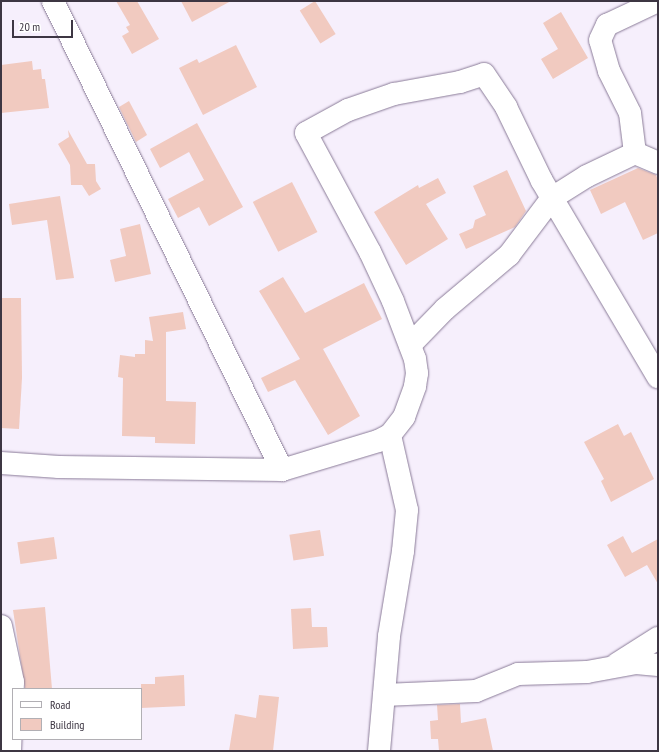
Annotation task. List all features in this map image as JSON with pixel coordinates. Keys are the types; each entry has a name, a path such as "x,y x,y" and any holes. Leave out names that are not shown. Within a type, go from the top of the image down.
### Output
{"street":[{"path":"53,1 282,470"},
{"path":"635,153 630,113 609,71 600,40 607,25 658,2"},
{"path":"1,463 67,468 282,470 378,441 390,435 404,417 415,386 417,373 410,345 370,252 306,133 348,110 381,99 460,82 484,74 506,107 552,198 658,377"},
{"path":"410,345 445,309 509,255 552,198 587,176 635,153 658,163"},
{"path":"379,751 384,696 407,510 390,435"},
{"path":"1,626 13,682 13,688"},
{"path":"614,666 658,638"},
{"path":"384,696 476,691 518,674 587,672 636,663 658,665"},
{"path":"10,751 12,705"}],"building":[{"path":"116,1 137,1 159,39 132,54 122,36 129,32 126,27 130,25"},
{"path":"181,1 231,1 192,22"},
{"path":"315,1 336,34 320,44 300,11"},
{"path":"561,12 588,58 553,79 541,59 558,49 543,23"},
{"path":"236,45 257,87 203,115 179,68 197,59 199,63"},
{"path":"32,61 33,70 41,69 42,79 45,79 49,108 1,113 1,65"},
{"path":"129,101 147,135 136,142 119,107"},
{"path":"197,123 243,207 209,226 199,207 178,218 168,199 204,180 189,152 160,168 150,149"},
{"path":"68,130 87,164 95,164 96,181 101,189 89,196 82,185 71,185 70,165 58,144 69,137"},
{"path":"638,168 656,175 658,180 658,233 643,240 625,202 601,214 590,190"},
{"path":"507,170 526,211 515,227 466,249 459,234 473,228 475,220 486,215 473,186"},
{"path":"438,178 446,193 426,204 448,239 406,265 374,212 418,185 419,188"},
{"path":"292,182 317,232 278,252 253,202"},
{"path":"60,196 74,278 56,280 47,220 12,225 9,204"},
{"path":"140,224 151,274 115,282 110,260 126,256 120,229"},
{"path":"283,277 305,313 364,283 382,319 323,349 360,416 328,435 295,380 268,392 261,378 300,359 259,291"},
{"path":"1,298 21,298 22,378 19,429 1,428"},
{"path":"183,312 186,329 166,332 166,401 196,402 195,444 155,443 155,437 122,436 123,378 118,377 120,355 135,357 135,354 145,354 145,340 153,341 149,317"},
{"path":"618,424 624,436 631,432 654,479 611,502 601,481 604,479 584,442"},
{"path":"320,530 324,556 293,561 289,535"},
{"path":"623,536 632,553 658,539 658,584 647,565 625,577 607,545"},
{"path":"54,537 57,559 20,564 17,542"},
{"path":"45,607 52,688 25,688 13,610"},
{"path":"311,608 312,627 327,627 328,647 293,649 291,609"},
{"path":"184,675 185,706 142,708 141,684 155,684 155,677"},
{"path":"259,695 279,697 273,751 229,751 235,714 256,718"},
{"path":"460,704 461,723 486,718 493,751 439,751 438,739 431,739 430,721 438,720 437,705"}]}
